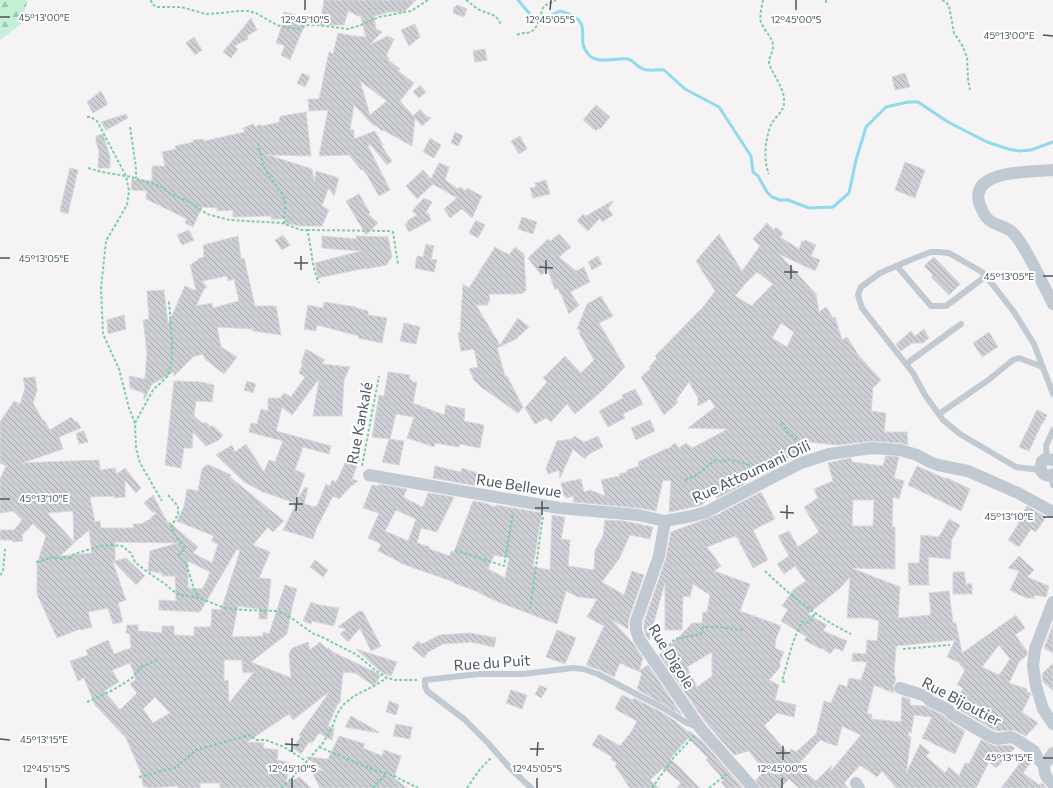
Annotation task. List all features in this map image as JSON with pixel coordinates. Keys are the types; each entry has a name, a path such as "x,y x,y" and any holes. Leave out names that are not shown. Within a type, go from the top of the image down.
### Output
{"street":[{"path":"1053,170 1006,174 992,178 984,183 980,189 978,197 987,219 1012,231 1026,250 1053,304"},
{"name":"Rue Attoumani Oili","path":"665,521 706,512 794,466 813,459 829,454 872,448 900,450 917,455 938,465 968,471 1018,493 1053,512"},
{"name":"Rue Bellevue","path":"365,474 515,501 576,510 638,515 665,521"},
{"name":"Rue Digole","path":"665,521 659,556 636,621 636,630 639,639 701,729 753,788"},
{"path":"1053,602 1035,649 1034,666 1036,686 1043,708 1053,724"},
{"name":"Rue Bijoutier","path":"900,688 926,696 930,701 947,709 953,715 989,736 996,739 1011,737 1020,741 1034,751 1038,759 1044,765 1044,773 1048,780 1053,784"},
{"path":"1044,765 1053,753"}],"lane":[{"path":"1053,394 1034,344 1014,312 982,272 948,253 931,252 915,258 880,273 861,287 858,295 862,308 906,364 943,420 960,434 1016,467 1049,470 1046,446 1053,430"},
{"path":"897,266 931,306 946,306 986,276"},
{"path":"906,364 961,324"},
{"path":"939,414 987,381 1013,360 1019,358 1043,367"},
{"name":"Rue du Puit","path":"425,680 479,674 523,674 568,668 584,670 598,674 663,708 687,724 701,729"},
{"path":"425,680 427,691 464,719 531,788"}],"path":[{"path":"151,0 152,4 157,7 181,6 206,14 238,11 256,12 277,25 284,27 298,28 308,25 317,25 348,29 379,17 411,11 428,0"},
{"path":"466,0 479,10 490,13 496,17 501,25"},
{"path":"517,35 520,33 530,33 535,29 544,6 556,0"},
{"path":"763,0 760,19 773,45 769,63 784,97 784,107 772,124 767,138 765,163 769,174"},
{"path":"942,0 950,6 954,33 962,45 967,57 970,90"},
{"path":"87,117 97,121 126,176 129,191 127,205 106,241 101,288 103,304 103,334 119,369 129,408 135,423 136,448 140,463 162,501"},
{"path":"130,127 136,178"},
{"path":"258,143 266,172 284,197 284,224"},
{"path":"88,168 136,178 164,188 167,192 207,214 230,220 284,224 301,230 393,232 398,264"},
{"path":"307,230 313,266 319,283"},
{"path":"135,423 153,390 168,376 172,359 169,301"},
{"name":"Rue Kankalé","path":"365,474 379,376"},
{"path":"781,423 788,432 805,447 813,459"},
{"path":"685,480 695,476 715,460 722,462 727,459 750,465 761,484"},
{"path":"168,495 178,506 178,514 171,527 185,548 179,555 182,561 186,562 194,589 199,598"},
{"path":"455,550 504,566 515,501"},
{"path":"530,609 541,531 543,505"},
{"path":"36,562 49,557 62,559 64,557 70,558 74,554 97,547 110,545 122,546 131,553 135,562 177,594 199,598 225,608 277,611 287,615 314,634 357,655 387,678 395,680 425,680"},
{"path":"0,574 3,572 5,550"},
{"path":"765,571 791,595 815,613 851,634"},
{"path":"786,682 782,681 802,622 809,624 815,613"},
{"path":"651,655 664,650 675,639 701,634 703,627 743,630"},
{"path":"903,649 950,645"},
{"path":"87,702 113,690 131,679 141,667 159,659"},
{"path":"283,787 319,747 332,728 337,714 343,705 354,696 387,678"},
{"path":"652,788 674,757 701,729"},
{"path":"139,777 178,767 178,764 196,750 250,734 256,740 266,740 284,747 306,761"},
{"path":"319,747 418,788"},
{"path":"467,788 480,769 497,753"},
{"path":"709,788 735,767"},
{"path":"373,788 386,774"}],"green space":[{"path":"0,0 26,0 27,2 21,24 0,40"}],"building":[{"path":"324,0 416,0 404,12 389,12 374,16 376,29 382,32 369,45 388,36 394,39 386,56 389,58 388,60 400,69 398,71 414,83 400,101 415,118 412,146 383,130 382,131 376,125 374,126 354,105 350,130 354,130 354,139 375,131 383,145 381,145 392,161 387,165 370,144 368,146 390,190 379,196 367,175 349,155 319,156 328,110 309,111 308,99 319,99 329,52 333,54 338,33 366,37 361,17 348,11 344,25 320,25","holes":["360,81 387,101 370,115"]},
{"path":"458,5 467,9 464,17 453,13 454,7"},
{"path":"284,12 296,15 295,17 308,17 290,60 281,55 285,46 276,43 283,22 281,22"},
{"path":"251,18 257,30 247,36 248,39 234,46 238,49 231,58 223,52"},
{"path":"415,24 420,37 409,46 401,30"},
{"path":"194,37 202,50 195,55 186,43"},
{"path":"485,49 487,60 475,62 473,51"},
{"path":"302,73 310,77 305,87 297,83"},
{"path":"905,73 910,87 895,90 892,77"},
{"path":"420,85 426,92 419,98 413,92"},
{"path":"101,91 108,104 93,113 87,102"},
{"path":"596,105 610,117 600,129 598,128 596,131 583,120"},
{"path":"420,109 426,116 431,118 422,126 413,116"},
{"path":"306,112 311,156 268,155 312,169 314,182 316,171 339,178 334,196 328,189 322,206 329,210 322,226 301,226 284,223 285,219 271,219 271,216 233,217 233,210 217,211 217,208 202,207 193,227 185,223 187,219 146,199 147,191 131,190 132,179 152,181 152,166 165,166 162,152 176,149 175,146 193,142 193,140 204,139 204,141 245,132 243,128 253,124 255,127 260,124 262,126 280,122 279,118 281,116"},
{"path":"126,114 128,118 106,130 101,122"},
{"path":"455,132 463,136 458,146 451,143"},
{"path":"103,134 110,157 110,168 98,168 99,152 96,136"},
{"path":"520,136 527,149 519,154 511,141"},
{"path":"430,138 441,145 434,158 423,152"},
{"path":"905,162 925,170 915,198 895,190"},
{"path":"439,163 449,167 445,180 458,189 460,187 466,191 467,188 482,196 472,218 462,209 450,218 444,209 457,198 433,184 417,199 406,186 423,170 431,179"},
{"path":"70,168 78,170 68,214 61,212 60,210"},
{"path":"546,180 550,194 533,198 530,188 536,187 535,183"},
{"path":"359,194 370,213 368,214 378,223 366,235 346,201"},
{"path":"424,198 432,202 425,214 428,213 431,220 409,232 405,224 417,215 412,211"},
{"path":"612,201 613,202 608,208 613,215 602,222 600,218 588,231 577,221 583,214 586,216"},
{"path":"522,217 537,222 533,234 518,229"},
{"path":"476,220 485,225 478,238 469,233"},
{"path":"767,223 774,230 776,227 783,233 780,237 799,249 802,241 804,242 805,240 816,245 811,256 820,260 815,271 779,254 816,294 819,312 826,307 833,318 835,317 842,340 847,337 859,356 881,380 872,389 871,411 886,413 884,432 907,432 908,445 901,443 872,441 838,445 798,441 807,453 797,457 794,453 782,464 761,475 758,470 743,485 717,498 713,493 702,505 670,512 671,481 663,480 656,511 573,502 574,496 566,498 565,495 564,496 561,483 581,479 584,492 590,490 605,496 601,480 620,476 619,474 639,466 638,462 668,449 675,443 679,448 686,443 692,448 728,429 688,428 715,407 710,399 698,406 698,398 689,382 676,400 678,402 664,415 641,377 651,368 649,367 657,358 655,356 704,306 715,291 696,261 719,234 742,271 760,246 753,239","holes":["757,272 773,284 752,306 735,296","781,323 794,332 787,347 772,338"]},
{"path":"189,230 194,240 182,245 177,235"},
{"path":"559,234 571,247 559,257 576,271 584,267 590,282 570,292 579,305 569,314 558,288 555,290 548,270 541,275 528,258 548,239 550,241"},
{"path":"283,235 290,245 282,250 275,240"},
{"path":"238,236 241,259 244,258 255,306 276,306 281,335 253,331 253,329 217,327 221,347 237,357 224,374 205,359 203,354 193,357 174,376 174,372 152,384 144,400 144,393 130,388 129,376 145,379 147,352 143,320 149,319 147,291 164,290 168,324 185,286 196,291 190,264 191,266 200,258 204,257 203,245","holes":["227,276 228,281 234,279 239,301 213,308 212,303 196,306 204,289 207,287 202,281"]},
{"path":"322,236 357,239 356,236 388,237 392,257 386,265 318,278 315,263 361,251 322,248"},
{"path":"426,244 434,246 431,259 437,260 434,272 415,268 417,256 423,257"},
{"path":"495,247 509,255 515,247 524,254 526,291 524,291 524,293 514,294 489,294 490,301 488,301 488,305 476,305 500,345 518,318 529,327 516,339 497,348 505,376 507,376 523,407 518,413 481,387 474,380 469,369 478,367 474,349 461,351 458,333 460,333 463,284 469,288"},
{"path":"598,256 602,264 592,270 588,262"},
{"path":"934,257 960,284 949,295 931,277 933,275 924,266"},
{"path":"601,296 613,316 599,323 625,367 603,390 575,414 567,404 551,422 546,418 535,424 525,408 547,382 543,378 565,356 581,373 594,360 579,333 580,330 577,329 587,304"},
{"path":"324,302 356,307 368,311 368,315 387,318 382,343 358,338 359,336 317,325 316,331 304,329 308,305 323,308"},
{"path":"124,315 126,329 108,334 107,320"},
{"path":"404,323 420,327 416,344 400,341"},
{"path":"924,329 929,338 923,343 912,343 901,351 896,344 911,331 915,336"},
{"path":"989,332 998,347 982,357 973,343"},
{"path":"306,349 325,360 322,364 350,367 344,380 342,416 313,416 319,379 292,415 282,407 276,431 331,446 329,454 303,447 295,470 305,474 295,503 263,492 244,482 216,455 232,445 235,452 246,444 264,472 269,460 275,462 283,441 249,432 251,423 257,424 261,409 268,411 268,398 280,398 284,393 291,397 305,377 299,373"},
{"path":"388,372 410,375 409,379 412,380 412,382 417,382 413,403 444,415 446,405 465,409 464,421 484,425 480,448 460,444 459,447 435,443 434,447 407,438 414,417 396,414 390,439 372,437 379,395 384,396"},
{"path":"35,377 37,390 33,403 50,430 71,417 75,422 77,421 81,428 59,437 63,449 22,463 99,460 100,470 115,468 117,474 125,468 141,488 136,493 125,480 125,497 90,497 95,522 100,521 101,528 134,528 133,524 141,524 152,518 151,517 157,513 151,511 144,503 153,495 164,516 162,515 168,523 169,522 198,547 193,553 212,563 218,544 211,541 214,536 177,521 184,506 187,489 198,491 202,469 206,465 231,475 230,477 284,521 273,532 268,527 253,545 270,552 259,578 271,579 267,619 259,619 259,609 238,606 232,637 263,636 263,632 269,634 285,585 297,589 287,634 251,662 291,678 289,654 292,648 308,642 310,650 320,642 327,649 329,648 333,652 381,675 374,686 355,673 343,672 340,703 338,703 328,726 334,729 332,740 319,733 312,743 309,742 301,754 293,748 301,736 299,735 330,691 293,720 289,714 247,742 264,743 263,748 278,750 277,760 290,763 289,770 285,775 288,774 286,783 300,777 311,788 220,788 220,783 200,783 200,788 178,788 178,786 149,788 143,786 142,775 126,738 95,705 84,678 78,681 70,661 88,655 86,650 108,640 114,654 131,648 130,634 126,633 127,625 138,625 138,631 162,633 162,626 174,626 174,635 194,636 194,627 211,627 212,609 221,610 240,551 237,549 200,612 159,610 159,600 176,601 175,576 162,576 162,573 148,571 150,551 178,543 115,542 115,561 126,558 145,576 136,585 112,560 126,600 118,603 123,622 113,624 108,608 88,612 92,627 80,629 57,638 37,594 37,564 46,536 33,524 22,535 23,541 13,542 12,540 0,540 0,530 14,530 22,520 13,511 0,513 0,479 6,466 0,463 0,422 14,401 20,404 25,388 23,378","holes":["73,511 74,542 47,513","89,530 92,553 60,556 74,543","188,561 210,572 202,589 188,588","224,660 242,660 243,673 254,672 229,703 228,680 224,681","130,663 136,679 130,684 137,693 120,710 104,691 119,682 112,670","155,697 170,713 153,723 143,709"]},
{"path":"174,381 200,382 214,385 212,402 196,401 194,416 203,424 205,422 211,427 212,425 223,435 219,440 206,446 193,432 192,448 184,448 181,468 165,465"},
{"path":"247,381 256,384 253,393 244,390"},
{"path":"635,389 643,404 623,414 625,418 608,427 599,411 623,398 622,395"},
{"path":"1037,410 1047,415 1029,451 1019,447"},
{"path":"650,420 655,431 636,440 631,428"},
{"path":"84,431 88,442 79,444 76,433"},
{"path":"574,436 584,442 598,436 603,447 589,454 585,459 573,449 560,478 559,470 548,474 546,468 557,441 572,439"},
{"path":"389,439 404,441 399,465 382,462"},
{"path":"347,455 360,458 352,479 358,481 339,499 333,496 316,529 313,539 283,530 298,497 305,487 308,488 304,504 315,507 316,505 317,506 326,484 330,486 332,480 336,482 344,466"},
{"path":"886,456 899,457 894,478 904,481 899,499 893,497 892,527 895,527 895,569 851,568 900,587 898,618 931,615 929,593 949,591 953,623 956,623 962,653 1016,615 1025,628 1015,635 1027,651 1027,655 1019,662 1009,683 1027,689 1026,691 1031,694 1022,712 1038,723 1026,736 1014,730 998,731 992,729 955,706 963,688 957,685 965,670 960,663 947,657 955,640 896,646 894,676 896,676 893,686 894,693 874,685 867,713 872,715 871,719 901,722 902,697 904,697 910,699 910,705 924,706 943,715 949,721 965,731 955,754 922,738 932,717 914,715 911,733 909,732 908,735 911,737 906,774 920,744 930,752 926,756 945,773 949,767 959,776 965,763 969,764 981,740 995,746 1010,745 1015,748 996,768 989,762 976,788 896,788 882,771 877,777 860,765 844,783 848,788 799,788 789,779 780,788 760,788 756,780 764,771 749,751 734,755 707,724 659,655 664,651 665,652 692,623 702,623 703,612 707,612 710,595 693,584 690,597 683,596 682,630 665,630 665,582 649,640 646,636 644,622 666,558 671,532 722,513 720,513 761,492 775,519 753,530 768,560 753,568 737,537 736,538 735,536 707,547 721,566 714,571 750,584 740,611 781,626 776,639 775,648 784,652 779,664 781,666 769,680 779,685 775,700 796,705 794,717 777,713 764,726 788,753 791,749 796,752 816,734 824,701 831,703 839,684 847,687 849,678 861,680 867,662 852,661 853,653 866,654 867,640 877,641 879,621 869,618 847,618 850,577 840,588 808,614 827,625 823,631 847,641 843,651 835,648 830,654 822,648 821,649 804,640 807,637 781,621 788,609 782,606 793,590 806,581 795,566 784,574 777,564 789,556 778,536 789,531 798,547 819,532 804,507 818,498 814,489 833,481 828,463 851,458 852,462 883,466","holes":["853,500 874,500 873,526 852,526","999,645 1010,659 999,675 982,667","712,652 712,676 697,687 687,667","842,726 861,735 830,772 832,765 816,781 797,766 820,740 837,746"]},
{"path":"435,466 461,472 462,468 480,474 478,486 433,478"},
{"path":"917,466 970,489 961,511 908,485"},
{"path":"379,484 407,489 403,497 423,507 428,493 454,497 437,532 421,528 417,543 450,556 451,551 454,552 473,501 485,503 495,507 496,505 542,513 533,567 550,570 552,515 565,517 561,539 570,540 568,566 594,570 595,550 603,536 605,520 624,521 653,527 650,539 630,535 619,559 602,582 624,595 632,571 644,575 629,618 628,629 611,619 633,643 643,658 639,671 648,665 682,715 637,689 642,673 620,663 614,677 586,665 604,626 587,617 597,599 578,597 566,591 557,624 501,603 454,582 400,563 378,551 381,544 368,538 379,513 363,508 372,485 379,486","holes":["396,510 416,519 408,541 385,531","494,555 509,558 505,578 488,569"]},
{"path":"1027,506 1046,517 1036,532 1031,529 1019,547 1008,540 1019,523 1017,522"},
{"path":"949,519 960,525 952,539 950,559 928,557 929,585 909,585 908,563 919,563 921,535 939,537"},
{"path":"1019,556 1034,570 1027,577 1049,586 1046,597 1035,595 1034,598 1026,598 1010,590 1019,571 1008,568"},
{"path":"315,560 328,570 323,577 310,567"},
{"path":"953,572 964,572 966,584 972,584 972,594 953,594"},
{"path":"311,602 319,605 339,608 334,626 312,621 311,624 303,621"},
{"path":"359,611 363,612 381,646 371,651 360,628 348,642 340,634 346,629 338,627"},
{"path":"1053,625 1053,653 1044,648"},
{"path":"557,630 576,638 565,664 546,657"},
{"path":"470,633 496,638 494,647 471,642 443,644 428,652 424,658 412,648 418,641 422,644 440,635"},
{"path":"356,649 397,662 391,676 382,673"},
{"path":"1053,663 1053,691 1043,682 1042,674"},
{"path":"540,685 547,689 541,698 535,694"},
{"path":"511,690 527,695 522,709 506,703"},
{"path":"622,695 633,700 634,698 661,712 688,732 689,731 702,741 743,788 726,788 721,782 724,780 706,760 708,758 688,738 670,759 700,788 677,788 681,783 663,768 650,780 659,788 630,788 615,766 617,764 611,759 612,757 592,745 599,734 620,746 631,732 637,721 615,709"},
{"path":"389,701 399,705 396,715 386,712"},
{"path":"351,716 379,732 379,733 345,727"},
{"path":"396,724 412,727 410,739 393,736"},
{"path":"339,736 365,744 363,748 382,756 384,750 401,756 394,778 407,788 320,788 310,768 324,771 306,757 328,759"},
{"path":"1026,755 1031,762 1023,773 1039,785 1042,783 1046,788 1001,788"}],"waterway":[{"path":"518,0 533,18 538,21 560,11 572,15 579,20 582,25 584,49 593,58 598,60 628,59 645,70 664,70 685,89 719,107 751,156 753,172 758,176 767,192 772,197 780,200 788,200 809,208 833,207 849,193 856,160 866,127 886,107 908,102 918,102 948,122 987,142 1008,149 1019,151 1031,150 1053,142"}]}
